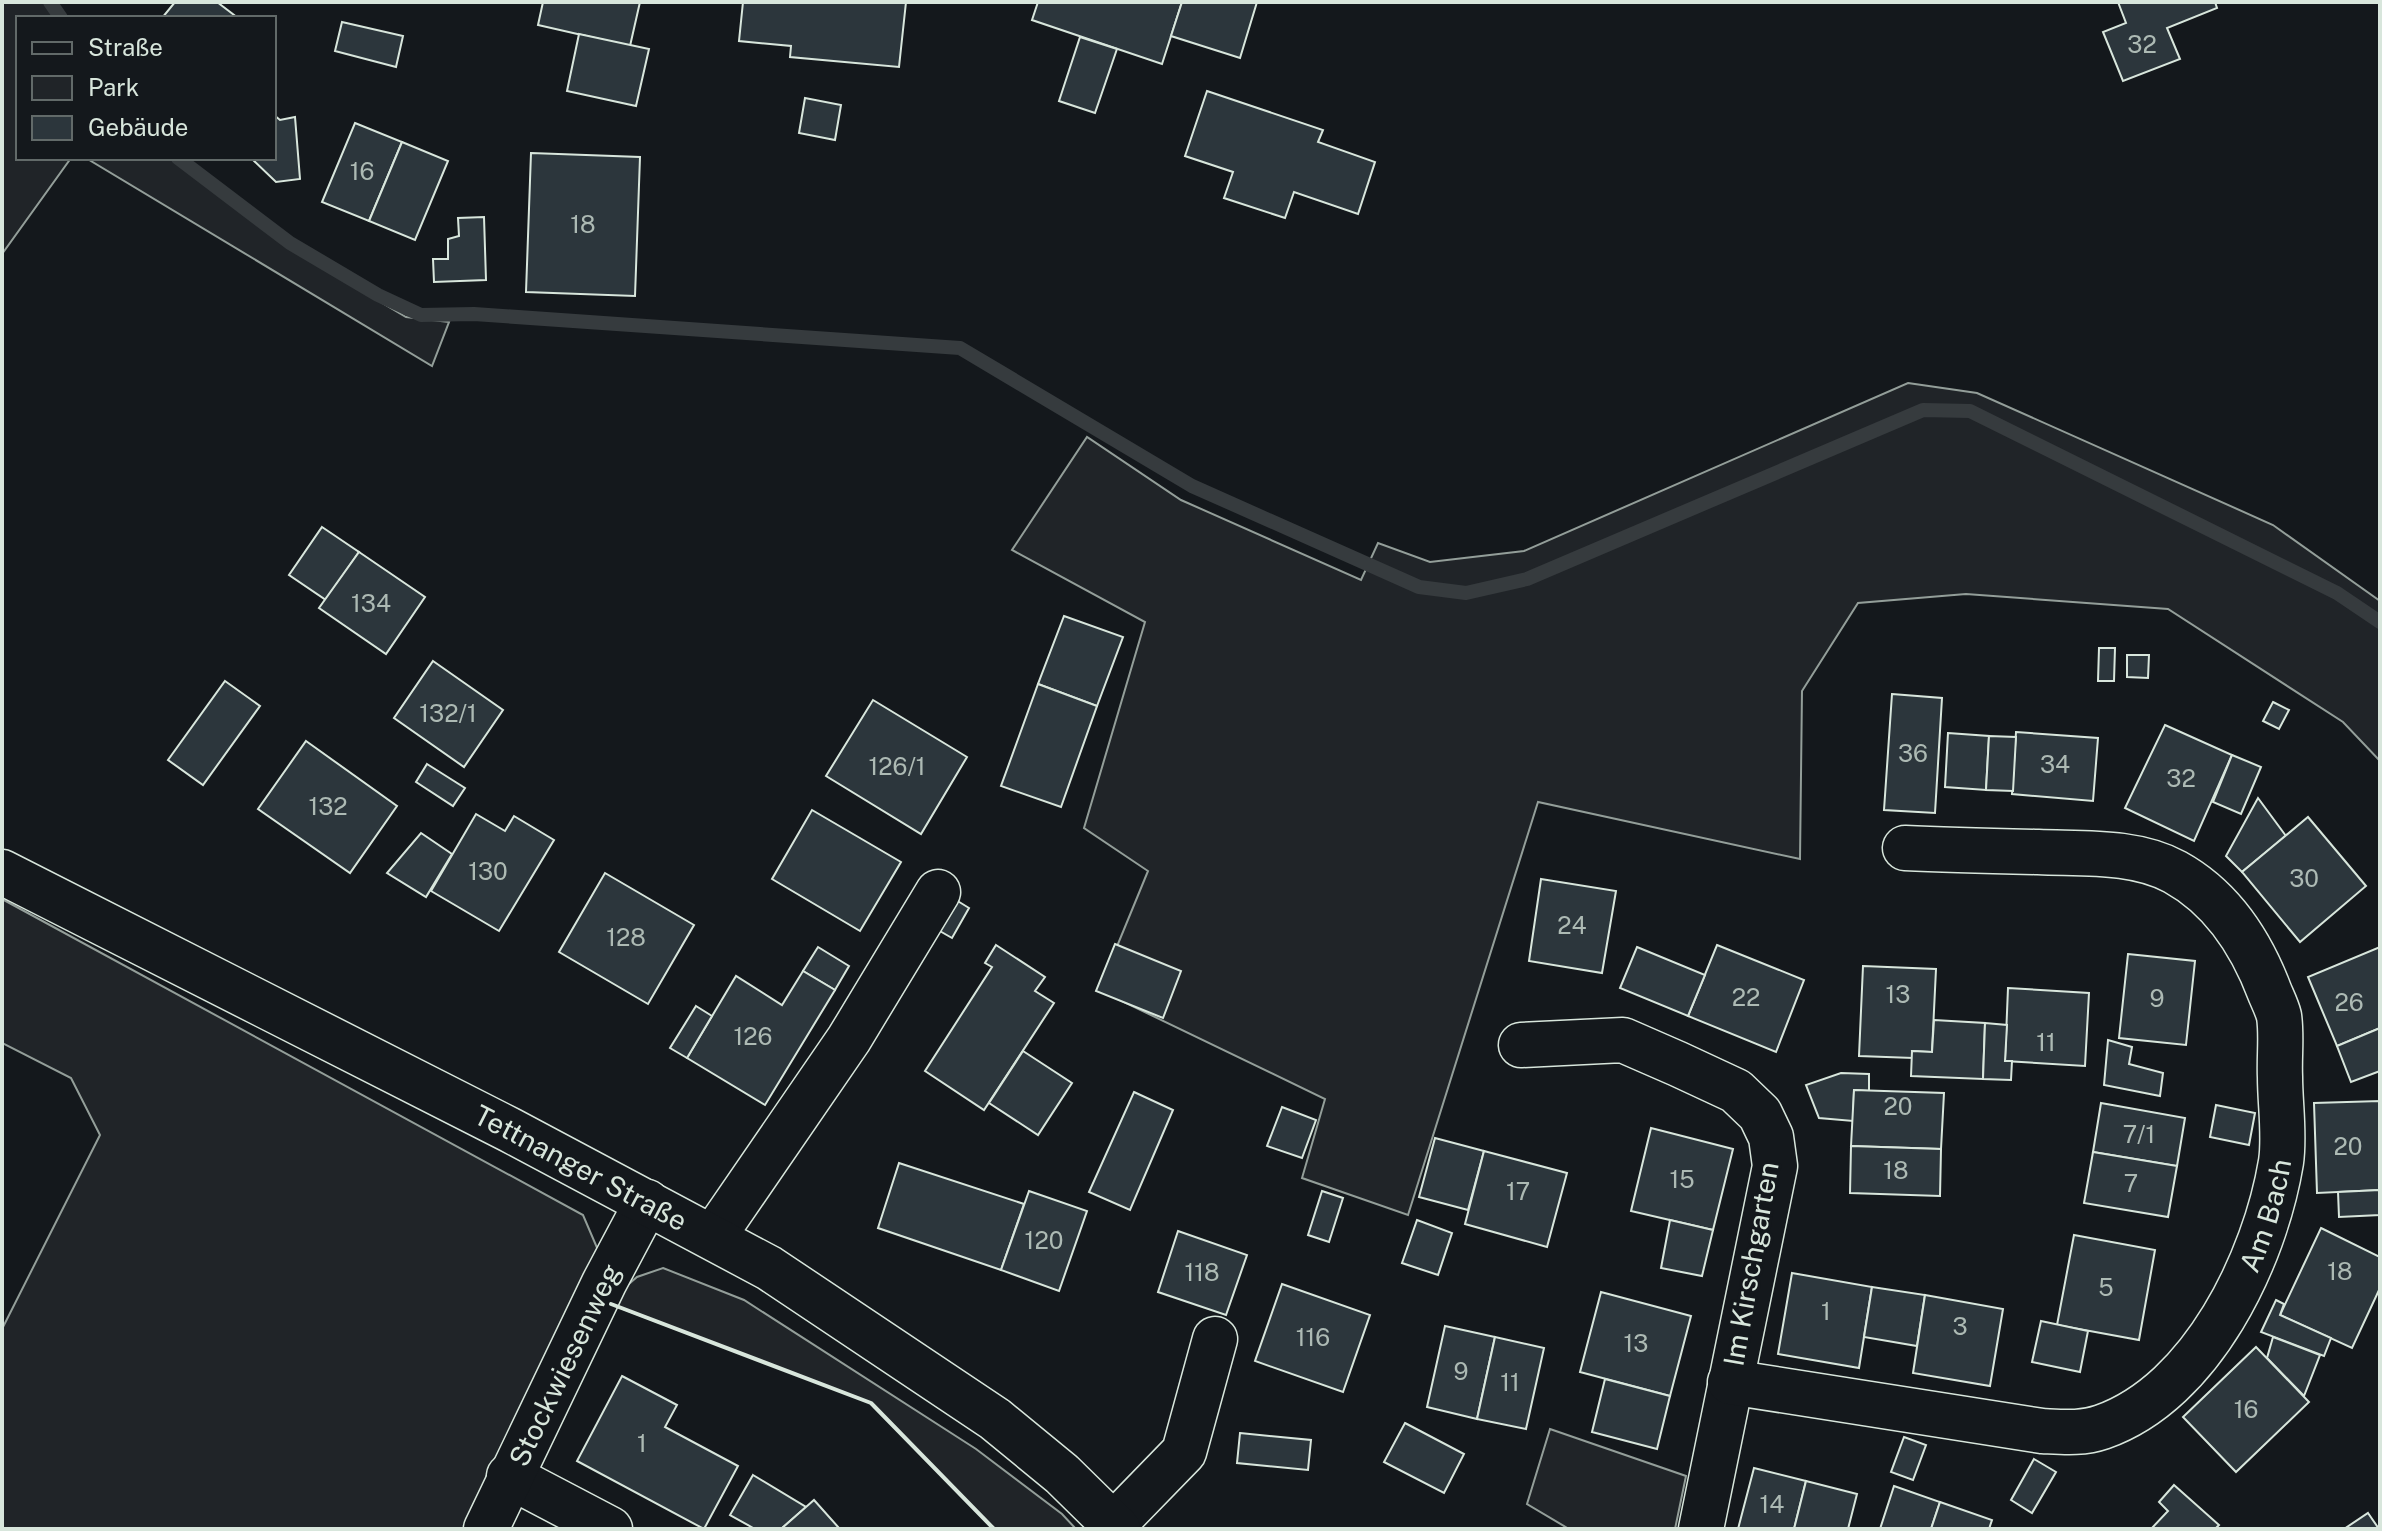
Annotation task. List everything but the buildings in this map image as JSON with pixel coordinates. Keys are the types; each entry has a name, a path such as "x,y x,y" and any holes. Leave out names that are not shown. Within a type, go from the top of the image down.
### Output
{"street":[{"name":"Am Bach","path":"1730,1382 2042,1431 2077,1433 2103,1427 2132,1413 2161,1392 2217,1331 2234,1301 2268,1215 2281,1159 2279,1016 2256,956 2215,901 2175,871 2139,858 1905,848"},
{"name":"Tettnanger Straße","path":"2,872 647,1202 769,1268 995,1419 1062,1474 1116,1527"},
{"path":"713,1237 849,1039 938,892"},
{"name":"Im Kirschgarten","path":"1521,1045 1623,1040 1736,1091 1760,1114 1771,1137 1775,1166 1701,1529"},
{"name":"Stockwiesenweg","path":"486,1529 509,1476 647,1202"},
{"path":"1116,1527 1184,1452 1215,1339"},
{"path":"509,1476 610,1529"}],"green space":[{"path":"2,2 46,2 56,16 16,16 16,160 70,160 2,254"},
{"path":"89,160 175,160 285,245 406,317 449,322 432,366"},
{"path":"1908,383 1977,393 2273,525 2380,601 2380,761 2343,722 2168,609 1966,594 1858,603 1802,691 1800,859 1538,802 1408,1215 1302,1178 1325,1099 1099,990 1148,871 1084,828 1145,622 1012,550 1087,437 1181,500 1361,580 1378,543 1430,562 1524,551"},
{"path":"2,899 583,1215 601,1257 468,1529 2,1529 2,1329 100,1135 71,1078 2,1043"},
{"path":"663,1268 744,1300 976,1449 1062,1514 1076,1529 994,1529 871,1403 607,1303 637,1277"},
{"path":"1550,1429 1686,1476 1675,1529 1569,1529 1527,1504"}],"waterway":[{"path":"50,2 60,16"},
{"path":"181,160 290,243 378,295 421,315 474,314 960,348 1192,486 1419,587 1466,593 1527,579 1923,410 1970,411 2337,593 2380,622"}],"wall":[{"path":"611,1304 871,1403 994,1529"}]}
